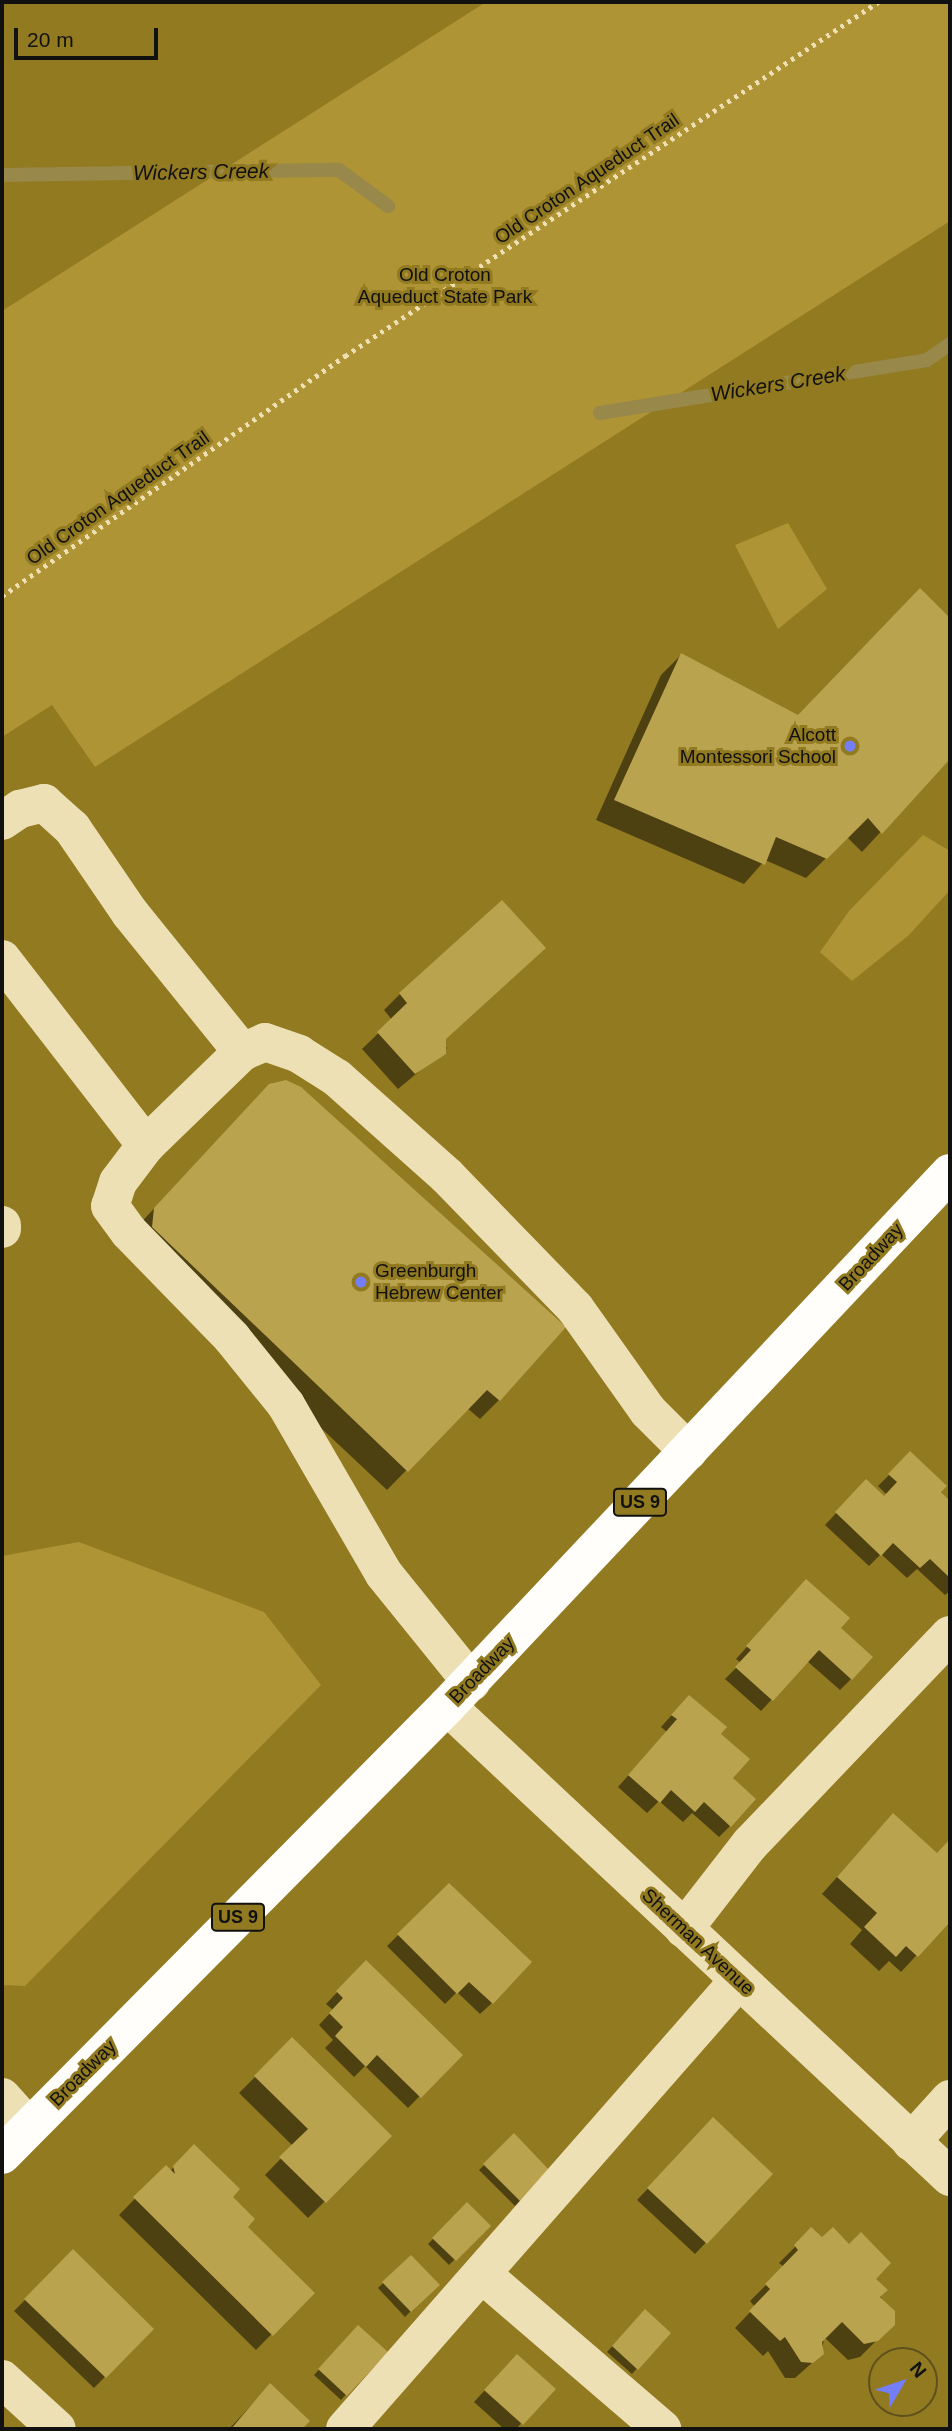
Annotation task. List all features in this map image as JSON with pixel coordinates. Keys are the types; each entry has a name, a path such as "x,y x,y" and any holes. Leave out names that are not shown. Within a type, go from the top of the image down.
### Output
{"main road":[{"name":"Broadway","path":"2,2155 459,1694 950,1173"}],"street":[{"path":"2,821 20,810 44,803 72,828 130,913 242,1052"},
{"path":"2,959 146,1145 242,1052 265,1042 299,1054 337,1079 427,1158 575,1308 648,1411 688,1451"},
{"name":"Sherman Avenue","path":"146,1145 118,1182 110,1206 129,1232 232,1338 286,1405 384,1574 459,1694 684,1929 950,2177"},
{"path":"684,1929 750,1844 950,1635"},
{"path":"345,2429 739,1980"},
{"path":"2,2097 29,2127"},
{"path":"911,2141 950,2099"},
{"path":"482,2274 662,2429"},
{"path":"2,2379 57,2429"}],"path":[{"name":"Old Croton Aqueduct Trail","path":"2,596 345,356 878,2"}],"green space":[{"name":"Old Croton Aqueduct State Park","path":"486,2 950,2 950,221 95,767 52,705 2,737 2,311"},
{"path":"788,523 827,589 778,629 735,545"},
{"path":"923,835 950,851 950,890 909,935 852,981 820,952 849,911"},
{"path":"79,1542 264,1612 321,1685 25,1986 2,1985 2,1556"}],"building":[{"path":"920,588 950,618 950,759 882,834 868,818 827,859 776,837 765,865 614,800 681,653 798,715"},
{"path":"502,900 546,948 446,1039 446,1054 415,1074 377,1032 407,1003 399,993"},
{"name":"Greenburgh Hebrew Center","path":"286,1080 301,1087 566,1327 500,1401 487,1390 408,1472 152,1227 154,1208 269,1084"},
{"path":"910,1451 947,1486 941,1492 950,1501 950,1578 930,1559 920,1568 893,1543 881,1556 835,1512 866,1479 884,1496 897,1482 888,1474"},
{"path":"806,1579 850,1618 841,1628 873,1657 852,1680 819,1650 773,1701 735,1667 751,1650 746,1646"},
{"path":"689,1695 727,1727 721,1734 750,1759 733,1778 756,1799 731,1827 704,1802 695,1812 671,1790 660,1803 628,1775 677,1719 671,1715"},
{"path":"893,1813 937,1853 950,1839 950,1922 918,1957 906,1946 896,1957 864,1927 877,1913 837,1877"},
{"path":"449,1883 532,1962 493,2004 469,1982 457,1994 397,1934"},
{"path":"366,1960 463,2055 421,2098 377,2055 366,2067 335,2036 343,2027 329,2013 343,1998 336,1991"},
{"path":"292,2037 392,2136 326,2203 279,2157 308,2129 254,2076"},
{"path":"713,2117 773,2174 707,2244 647,2188"},
{"path":"514,2133 551,2172 521,2202 483,2164"},
{"path":"194,2144 240,2189 233,2197 255,2219 248,2227 315,2293 273,2336 133,2197 166,2165 175,2174 173,2166"},
{"path":"467,2202 491,2226 456,2261 432,2238"},
{"path":"811,2227 822,2237 833,2227 849,2244 861,2232 891,2263 876,2279 888,2290 880,2297 895,2311 895,2325 878,2341 864,2344 842,2322 822,2342 824,2354 813,2363 801,2362 785,2337 780,2341 749,2311 770,2289 765,2284 798,2250 794,2245"},
{"path":"73,2249 154,2329 106,2378 24,2299"},
{"path":"411,2255 440,2285 411,2312 382,2282"},
{"path":"645,2309 671,2333 638,2370 612,2346"},
{"path":"358,2325 388,2352 347,2396 318,2369"},
{"path":"517,2354 556,2389 523,2425 484,2390"},
{"path":"270,2383 310,2421 302,2429 231,2429"}],"waterway":[{"name":"Wickers Creek","path":"2,175 339,170 388,206"},
{"name":"Wickers Creek","path":"600,413 927,360 950,344"}],"place":[{"name":"Alcott Montessori School","path":"850,746"},
{"name":"Greenburgh Hebrew Center","path":"361,1282"}]}
